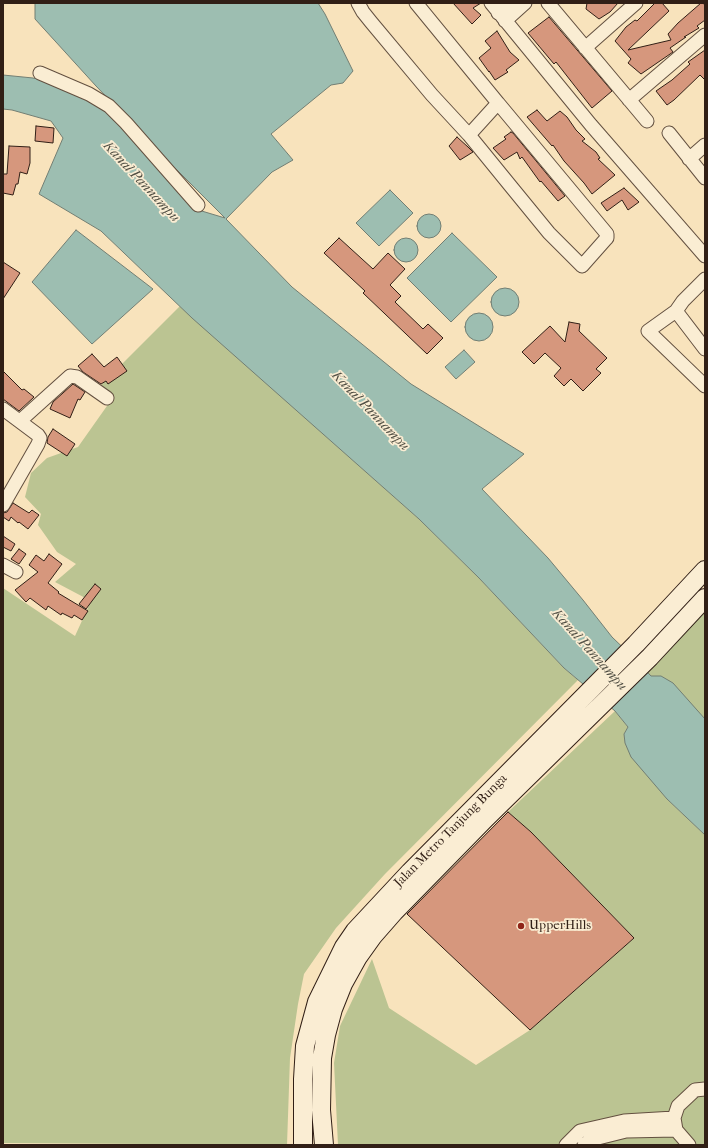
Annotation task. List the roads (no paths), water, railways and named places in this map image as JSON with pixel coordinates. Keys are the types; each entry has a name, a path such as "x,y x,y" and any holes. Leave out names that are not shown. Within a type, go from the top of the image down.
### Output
{"main road":[{"name":"Jalan Metro Tanjung Bunga","path":"303,1145 303,1079 305,1046 317,1002 344,947 355,931 410,872 636,644 705,570"},
{"name":"Jalan Metro Tanjung Bunga","path":"324,1145 321,1110 322,1058 326,1035 333,1010 343,984 358,957 373,936 394,912 485,819 650,657 705,598"}],"street":[{"path":"358,3 371,22 432,96 469,134 549,233 582,266 607,238 607,234 416,3"},
{"path":"498,12 508,3"},
{"path":"498,12 524,3"},
{"path":"548,3 647,121"},
{"path":"585,48 636,3"},
{"path":"498,12 591,125 705,256"},
{"path":"629,100 705,35"},
{"path":"40,73 89,94 109,106 126,122 198,205"},
{"path":"469,134 498,103"},
{"path":"669,133 705,178"},
{"path":"689,159 705,145"},
{"path":"705,279 683,301 676,311 648,331 705,386"},
{"path":"676,311 705,349"},
{"path":"20,421 70,376 77,377 107,398"},
{"path":"3,505 40,438 20,421 4,412"},
{"path":"3,565 16,572"},
{"path":"689,1145 675,1124 678,1106 695,1090 705,1089"},
{"path":"566,1145 580,1131 625,1126 675,1124"},
{"path":"584,1145 590,1140 625,1126"}],"water":[{"name":"Kanal Pannampu","path":"35,3 318,3 353,71 343,83 331,85 271,134 293,160 272,172 226,219 292,287 411,384 524,454 482,489 548,558 612,637 651,676 661,676 673,683 705,719 705,835 667,799 631,757 625,743 624,734 628,727 615,711 564,668 479,578 419,519 192,318 101,231 39,194 63,138 51,121 12,110 3,109 3,75 33,78 53,83 98,103 126,131 195,209 225,218 96,86 35,19"},
{"path":"390,190 413,213 379,246 356,223"},
{"path":"429,214 438,217 441,226 438,235 429,238 420,235 417,226 420,217"},
{"path":"76,230 153,289 92,344 32,282"},
{"path":"452,233 497,277 451,322 407,278"},
{"path":"406,238 415,241 418,250 415,259 406,262 397,259 394,250 397,241"},
{"path":"505,288 515,292 519,302 515,312 505,316 495,312 491,302 495,292"},
{"path":"479,313 489,317 493,327 489,337 479,341 469,337 465,327 469,317"},
{"path":"464,350 475,362 456,379 445,367"}],"place":[{"name":"UpperHills","path":"521,926"}]}
